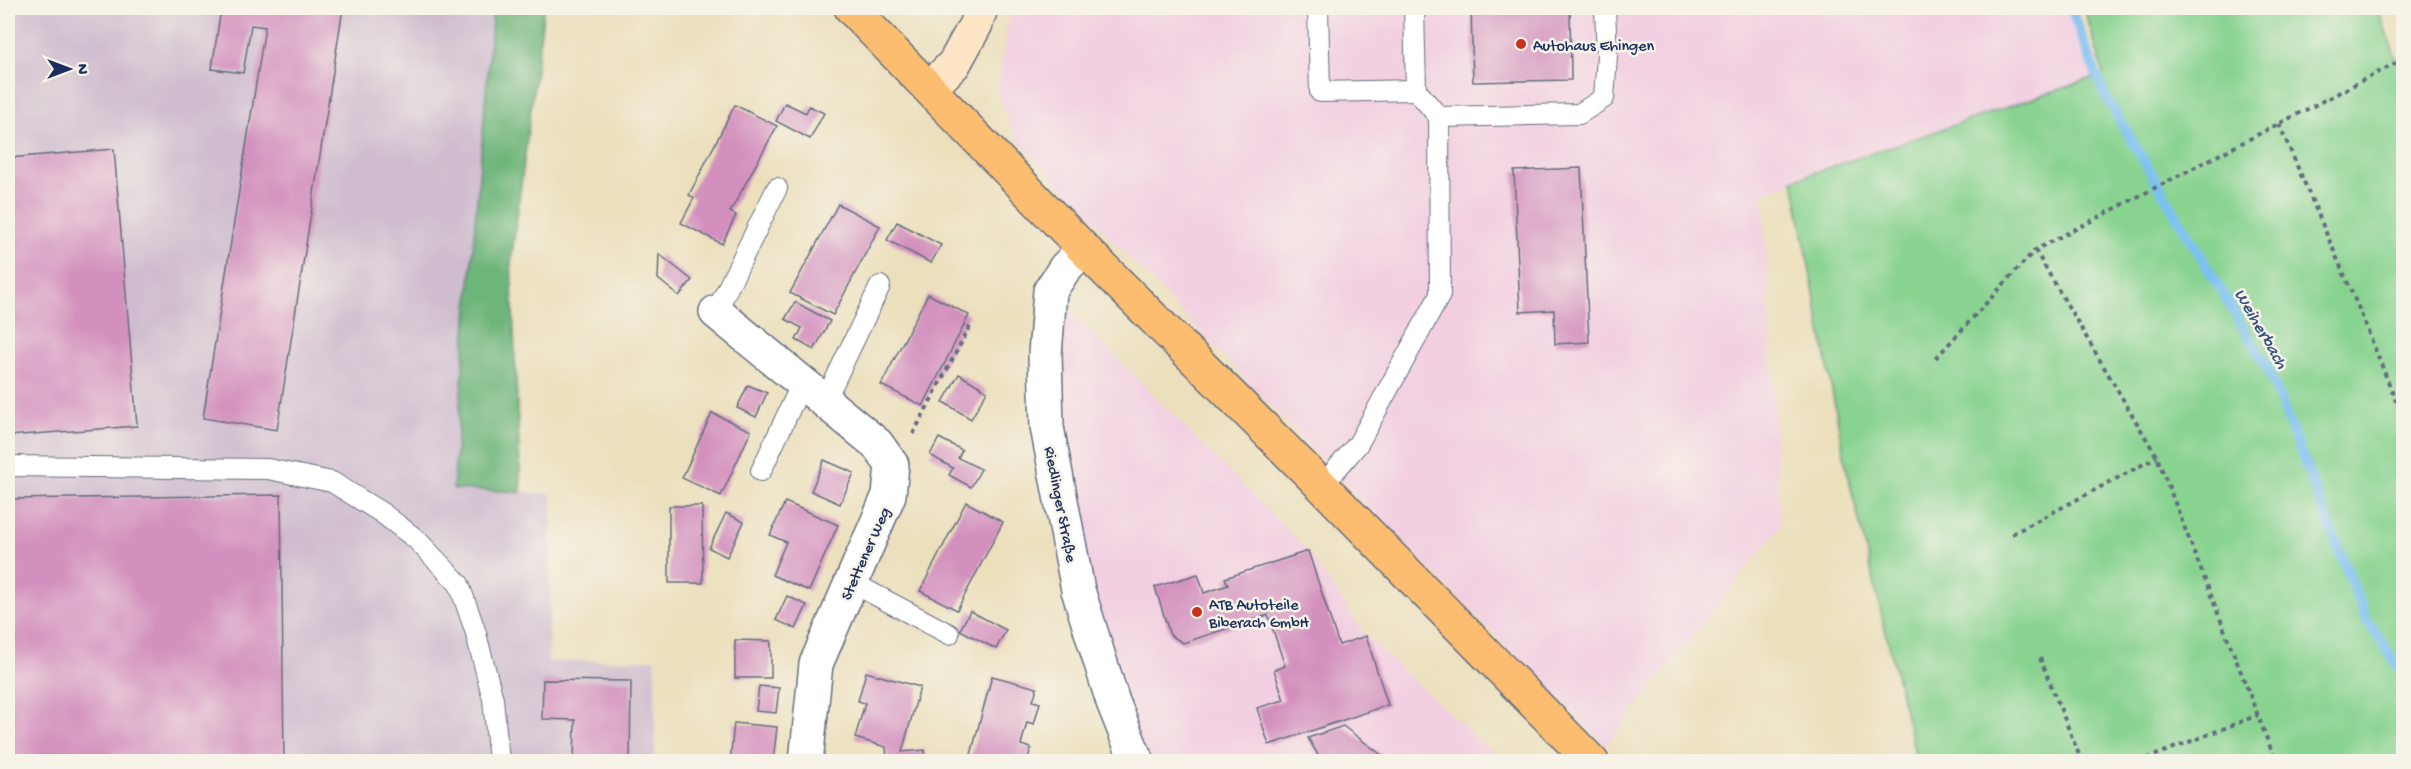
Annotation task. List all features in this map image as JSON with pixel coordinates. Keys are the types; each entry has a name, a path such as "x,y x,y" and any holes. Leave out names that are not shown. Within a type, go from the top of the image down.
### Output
{"main road":[{"path":"851,8 1084,249 1322,486 1592,762"}],"street":[{"path":"930,88 954,64 976,24 981,8"},
{"name":"Riedlinger Straße","path":"1084,249 1065,268 1050,291 1045,354 1047,427 1078,590 1115,710 1137,762"},
{"path":"716,312 877,444 892,465"},
{"name":"Stettener Weg","path":"806,762 816,664 890,495 892,465"}],"lane":[{"path":"1318,8 1320,92 1416,90"},
{"path":"1322,486 1358,444 1440,295 1439,117 1416,90 1414,8"},
{"path":"1439,117 1579,114 1604,98 1607,56 1605,8"},
{"path":"716,312 777,188"},
{"path":"761,471 880,286"},
{"path":"8,466 268,469 332,482 382,513 416,539 459,584 475,630 493,699 499,762"},
{"path":"851,582 949,634"}],"path":[{"path":"1936,358 2035,250 2403,59"},
{"path":"2279,124 2359,309 2403,421"},
{"path":"2035,250 2157,457 2276,762"},
{"path":"892,465 909,441 971,324"},
{"path":"2012,534 2157,457"},
{"path":"2040,658 2082,762"},
{"path":"2138,762 2258,715"}],"shaded area":[{"path":"8,8 493,8 453,488 552,494 548,662 655,659 655,761 8,761"},
{"path":"1011,8 2065,8 2098,77 1763,192 1780,527 1605,746 1355,494 1016,139 997,92"},
{"path":"1050,291 1308,551 1366,636 1501,761 1137,761 1078,590"}],"green space":[{"path":"493,8 544,8 511,262 521,492 453,489"},
{"path":"2084,8 2377,8 2404,79 2403,761 1917,761 1847,471 1793,180 2104,74"}],"building":[{"path":"221,8 343,8 277,430 203,418 265,27 251,25 243,73 212,69"},
{"name":"Autohaus Ehingen","path":"1471,8 1570,8 1571,80 1473,82"},
{"path":"785,103 806,113 809,106 824,113 810,139 776,121"},
{"path":"735,105 777,126 730,212 736,215 722,244 681,223 694,198 689,195"},
{"path":"114,149 137,426 8,436 8,158"},
{"path":"1581,168 1589,342 1555,344 1554,310 1520,312 1514,171"},
{"path":"838,204 880,226 833,315 790,293"},
{"path":"897,222 941,245 931,263 887,240"},
{"path":"659,254 692,280 679,296 658,279"},
{"path":"928,294 969,315 923,406 881,385"},
{"path":"795,302 830,321 814,350 796,340 802,328 785,319"},
{"path":"959,374 987,391 971,419 943,402"},
{"path":"748,385 767,393 756,417 737,408"},
{"path":"712,413 751,431 721,496 682,478"},
{"path":"939,438 962,450 958,458 981,469 971,487 949,475 953,468 930,455"},
{"path":"824,460 854,473 840,504 811,491"},
{"path":"281,495 284,762 8,762 8,499"},
{"path":"785,502 838,525 809,591 772,575 786,542 770,535"},
{"path":"966,502 1003,522 957,610 920,591"},
{"path":"669,506 702,506 703,583 669,583"},
{"path":"726,513 744,522 727,557 709,548"},
{"path":"1308,551 1339,645 1366,636 1388,705 1269,745 1257,708 1284,700 1274,670 1285,666 1268,615 1183,643 1170,635 1155,587 1198,574 1204,593 1228,585 1225,578"},
{"path":"787,596 807,605 796,629 776,620"},
{"path":"970,611 1006,630 996,649 960,630"},
{"path":"735,640 771,641 771,678 735,678"},
{"path":"866,672 920,687 902,752 925,750 926,762 887,762 886,747 855,738 865,703 858,701"},
{"path":"992,676 1037,688 1033,701 1040,703 1034,724 1027,722 1021,745 1031,748 1027,762 969,762"},
{"path":"543,680 631,681 630,762 574,762 575,720 542,719"},
{"path":"759,686 779,688 776,713 756,711"},
{"path":"734,723 777,727 773,762 730,762"},
{"path":"1343,726 1391,762 1322,762 1308,738"}],"waterway":[{"name":"Weiherbach","path":"2071,8 2103,92 2269,371 2366,619 2404,676"}],"place":[{"name":"Autohaus Ehingen","path":"1521,44"},
{"name":"ATB Autoteile Biberach GmbH","path":"1197,612"}]}
